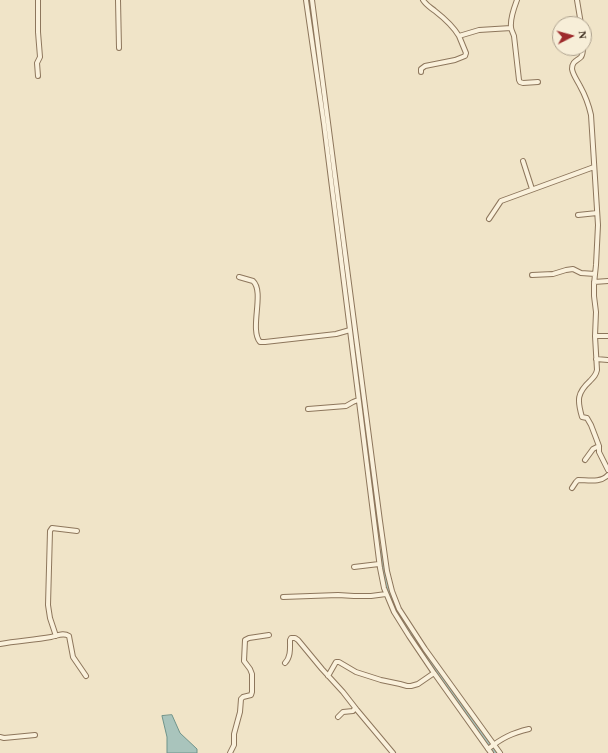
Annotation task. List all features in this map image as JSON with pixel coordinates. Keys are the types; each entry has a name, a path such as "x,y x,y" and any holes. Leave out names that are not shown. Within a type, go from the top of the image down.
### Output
{"street":[{"path":"38,0 40,57 37,63 38,76"},
{"path":"118,0 119,48"},
{"path":"306,0 324,124 379,564 384,588 394,612 434,673 491,746 500,753"},
{"path":"312,0 380,521 390,584 401,613 491,746 491,753"},
{"path":"420,72 425,66 455,60 465,56 466,53 456,30 434,10 427,6 423,0"},
{"path":"517,0 512,14 511,28 514,36 519,80 523,83 538,82"},
{"path":"577,0 580,16"},
{"path":"459,36 479,30 511,28"},
{"path":"572,488 578,480 602,480 606,477 608,472 591,425 587,418 582,417 578,401 583,388 596,374 596,312 594,282 598,225 590,111 581,87 573,75 572,67 573,63 581,56"},
{"path":"524,161 532,189"},
{"path":"489,219 501,201 594,167"},
{"path":"578,215 597,213"},
{"path":"532,275 553,274 573,269 581,273 595,274"},
{"path":"239,277 253,281 256,286 258,305 256,316 257,339 260,342 336,334 350,330"},
{"path":"594,282 608,281"},
{"path":"595,336 608,336"},
{"path":"596,359 608,360"},
{"path":"308,409 346,406 358,400"},
{"path":"586,460 593,449 599,446"},
{"path":"56,636 50,618 48,605 50,531 52,528 56,528 77,531"},
{"path":"354,567 379,564"},
{"path":"283,596 371,596 386,594"},
{"path":"0,644 67,634 69,636 74,657 86,676"},
{"path":"230,753 234,745 234,734 240,712 241,699 251,695 252,692 252,674 244,661 245,640 269,635"},
{"path":"285,663 289,659 291,638 295,638 343,692 392,753"},
{"path":"328,676 336,662 339,662 356,672 407,686 418,684 434,673"},
{"path":"338,717 343,712 353,711 355,708"},
{"path":"491,746 511,734 529,729"},
{"path":"0,737 4,738 35,735"}],"water":[{"path":"172,715 180,733 197,749 197,753 167,753 167,737 162,716"}],"waterway":[{"path":"309,0 322,98"},
{"path":"354,348 362,407"},
{"path":"380,551 386,585 399,615 495,753"}]}
